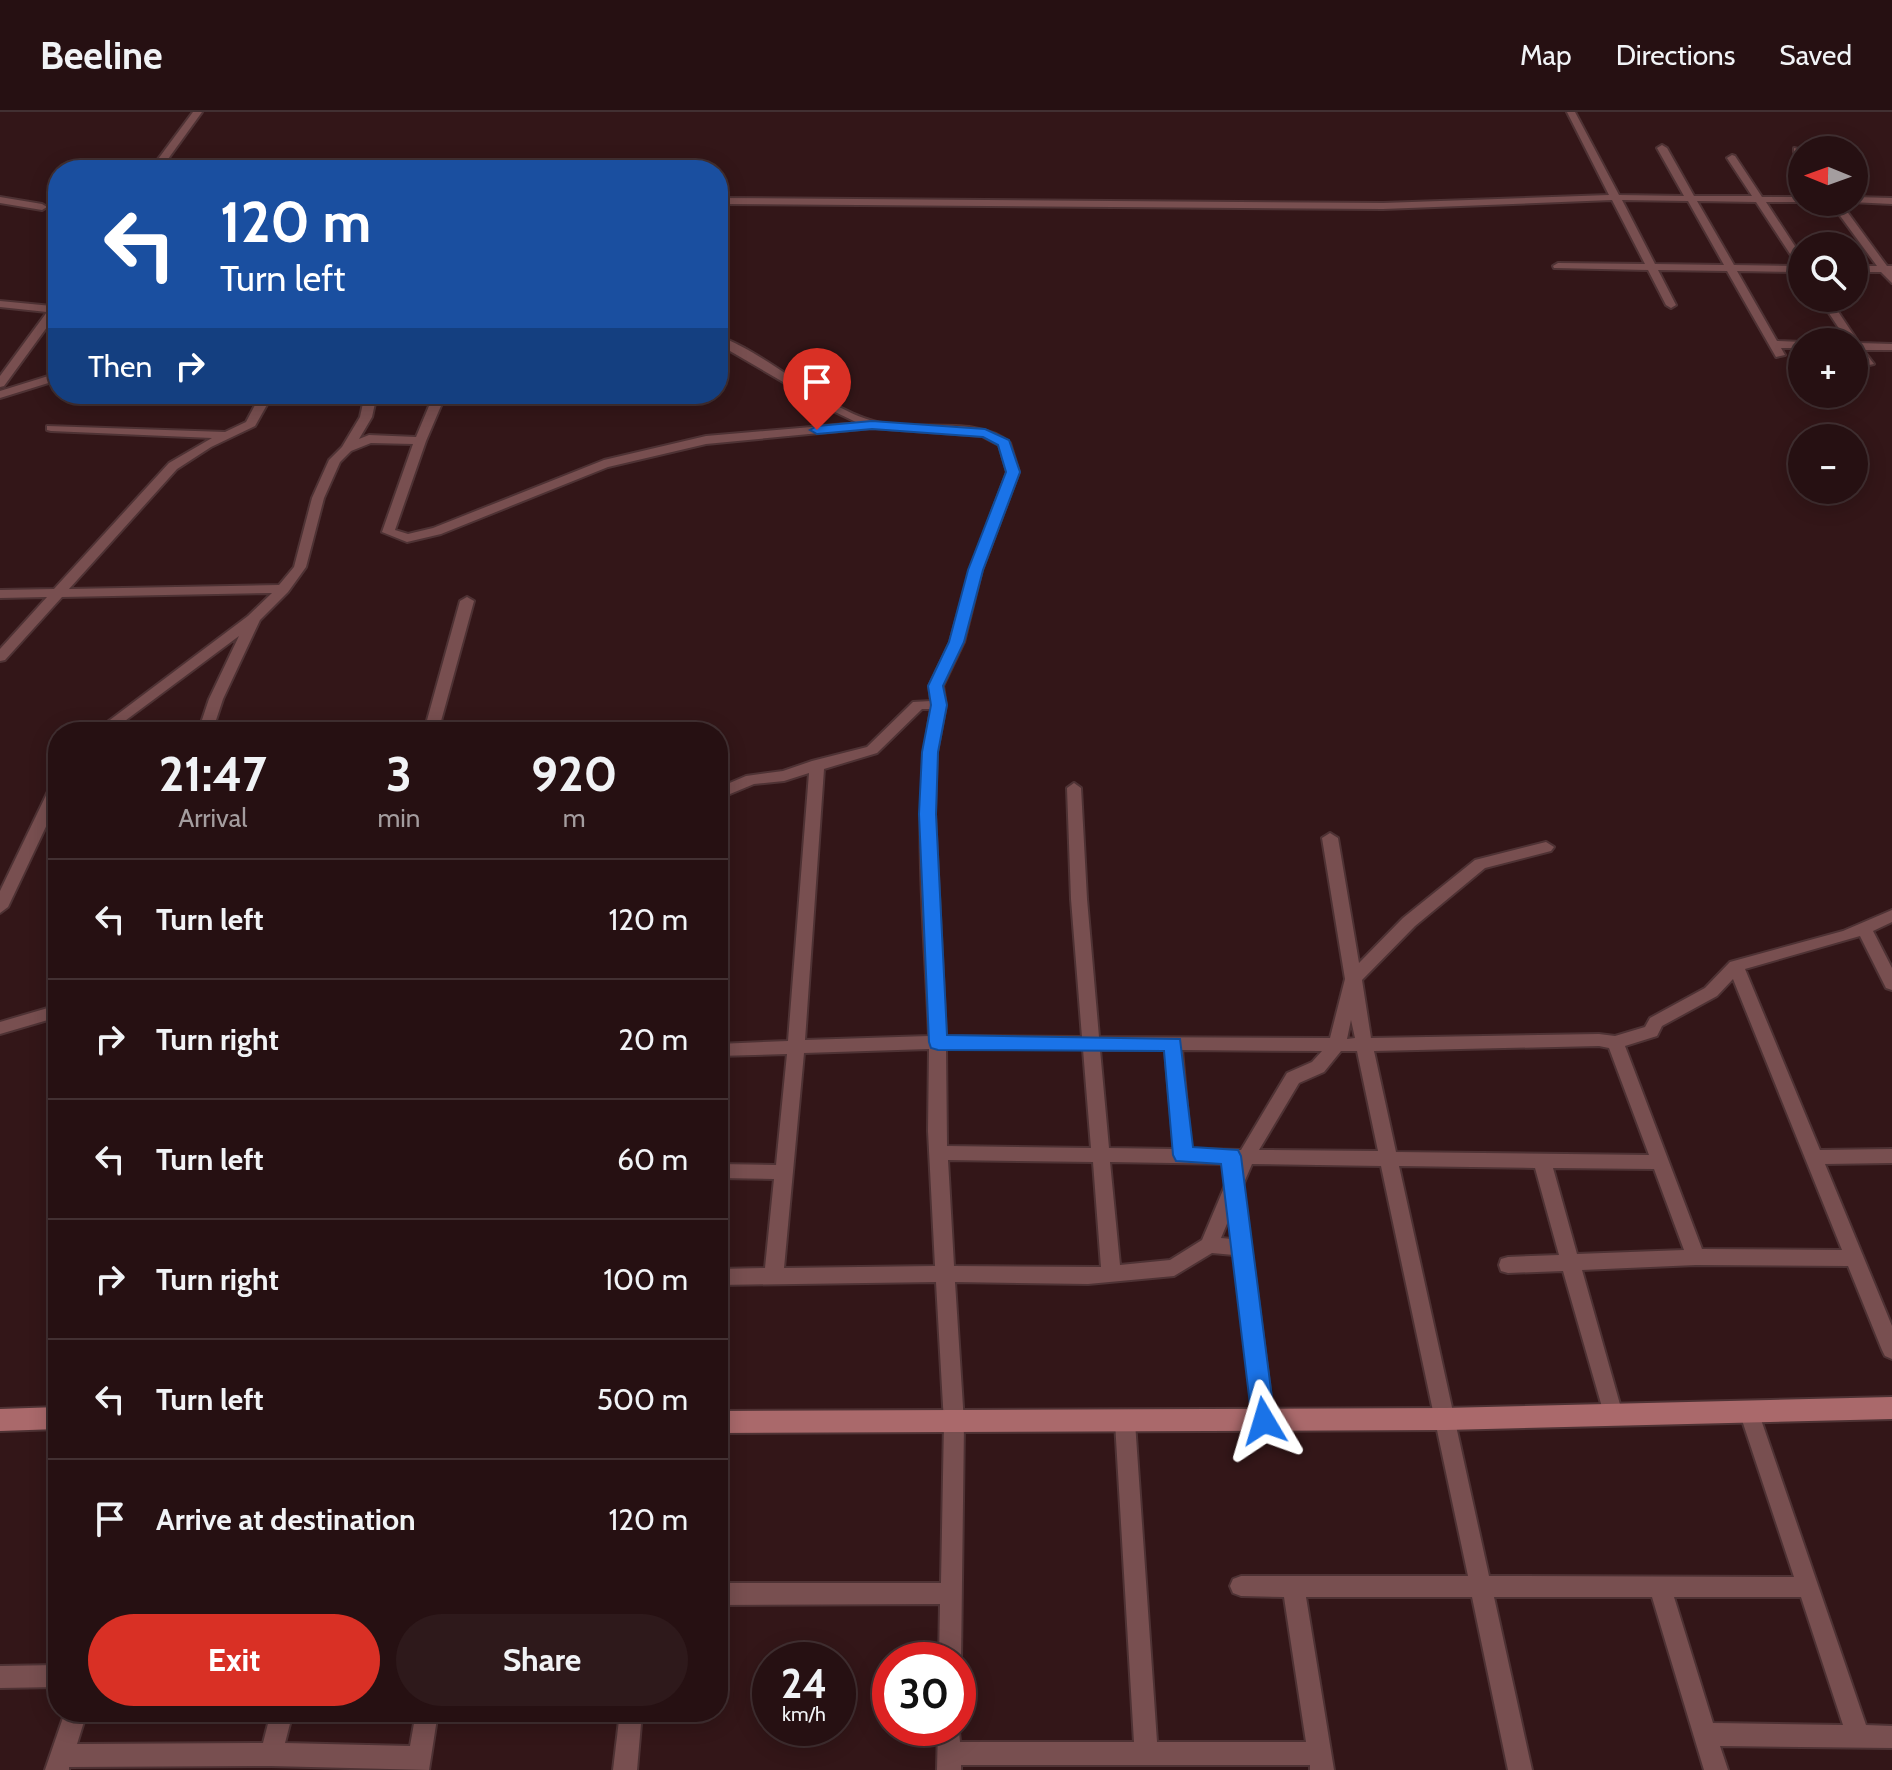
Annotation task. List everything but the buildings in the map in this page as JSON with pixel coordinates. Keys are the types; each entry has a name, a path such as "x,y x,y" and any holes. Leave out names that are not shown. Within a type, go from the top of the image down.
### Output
{"main road":[{"path":"728,1422 1446,1419 1892,1408"},
{"path":"0,1420 48,1418"}],"street":[{"path":"162,160 198,112"},
{"path":"1571,112 1671,305"},
{"path":"1662,148 1780,355"},
{"path":"1732,158 1788,245"},
{"path":"0,200 42,207"},
{"path":"728,201 1383,206 1460,200 1788,200"},
{"path":"1868,200 1892,201"},
{"path":"1846,216 1888,269 1892,280"},
{"path":"1558,266 1788,267"},
{"path":"0,304 48,307"},
{"path":"0,384 48,319"},
{"path":"1774,344 1788,344"},
{"path":"728,345 837,409 872,425"},
{"path":"1868,346 1892,347"},
{"path":"0,395 48,379"},
{"path":"0,657 173,466 251,424 262,404"},
{"path":"114,722 253,619 283,589 300,567 318,498 335,460 347,449 366,417 369,404"},
{"path":"436,404 388,532 407,538 437,531 604,464 706,440 872,425 985,433 1004,443 1013,472 976,570 957,642 936,686 939,705 930,752 928,814 938,1042 938,1153 954,1423 950,1642"},
{"path":"51,428 229,435"},
{"path":"347,449 369,439 420,441"},
{"path":"0,594 283,589"},
{"path":"433,722 467,601"},
{"path":"208,722 253,619"},
{"path":"728,791 751,779 784,776 872,750 918,705 939,705"},
{"path":"774,1277 796,1045 817,764"},
{"path":"1074,788 1111,1273"},
{"path":"0,907 48,807"},
{"path":"1330,838 1364,1045 1520,1770"},
{"path":"728,1277 1088,1276 1174,1268 1209,1245 1234,1182 1238,1156 1275,1111 1285,1088 1293,1078 1318,1067 1337,1045 1353,979 1409,922 1480,864 1546,847"},
{"path":"728,1049 938,1042 1337,1045 1615,1042 1651,1032 1656,1022 1711,992 1736,966 1864,928 1892,916"},
{"path":"1864,928 1892,984"},
{"path":"1736,966 1892,1350"},
{"path":"0,1028 48,1014"},
{"path":"1615,1042 1696,1257"},
{"path":"1173,1044 1183,1155"},
{"path":"938,1153 1660,1162"},
{"path":"1814,1157 1892,1156"},
{"path":"1542,1161 1613,1415"},
{"path":"728,1171 784,1172"},
{"path":"1234,1182 1264,1421"},
{"path":"1209,1245 1242,1248"},
{"path":"1508,1265 1571,1265 1696,1257 1855,1258"},
{"path":"1749,1411 1858,1736"},
{"path":"1125,1422 1146,1753"},
{"path":"1241,1586 1809,1587"},
{"path":"1660,1587 1716,1770"},
{"path":"949,1762 1146,1753 1321,1762 1294,1588"},
{"path":"728,1594 951,1593"},
{"path":"0,1677 48,1676"},
{"path":"73,1722 59,1763 271,1754 418,1764 425,1722"},
{"path":"271,1754 279,1722"},
{"path":"625,1770 630,1722"},
{"path":"1705,1734 1892,1737"}],"route":[{"path":"817,430 872,425 985,433 1004,443 1013,472 976,570 957,642 936,686 939,705 930,752 928,814 938,1042 1173,1044 1183,1155 1231,1156 1264,1421"}]}
